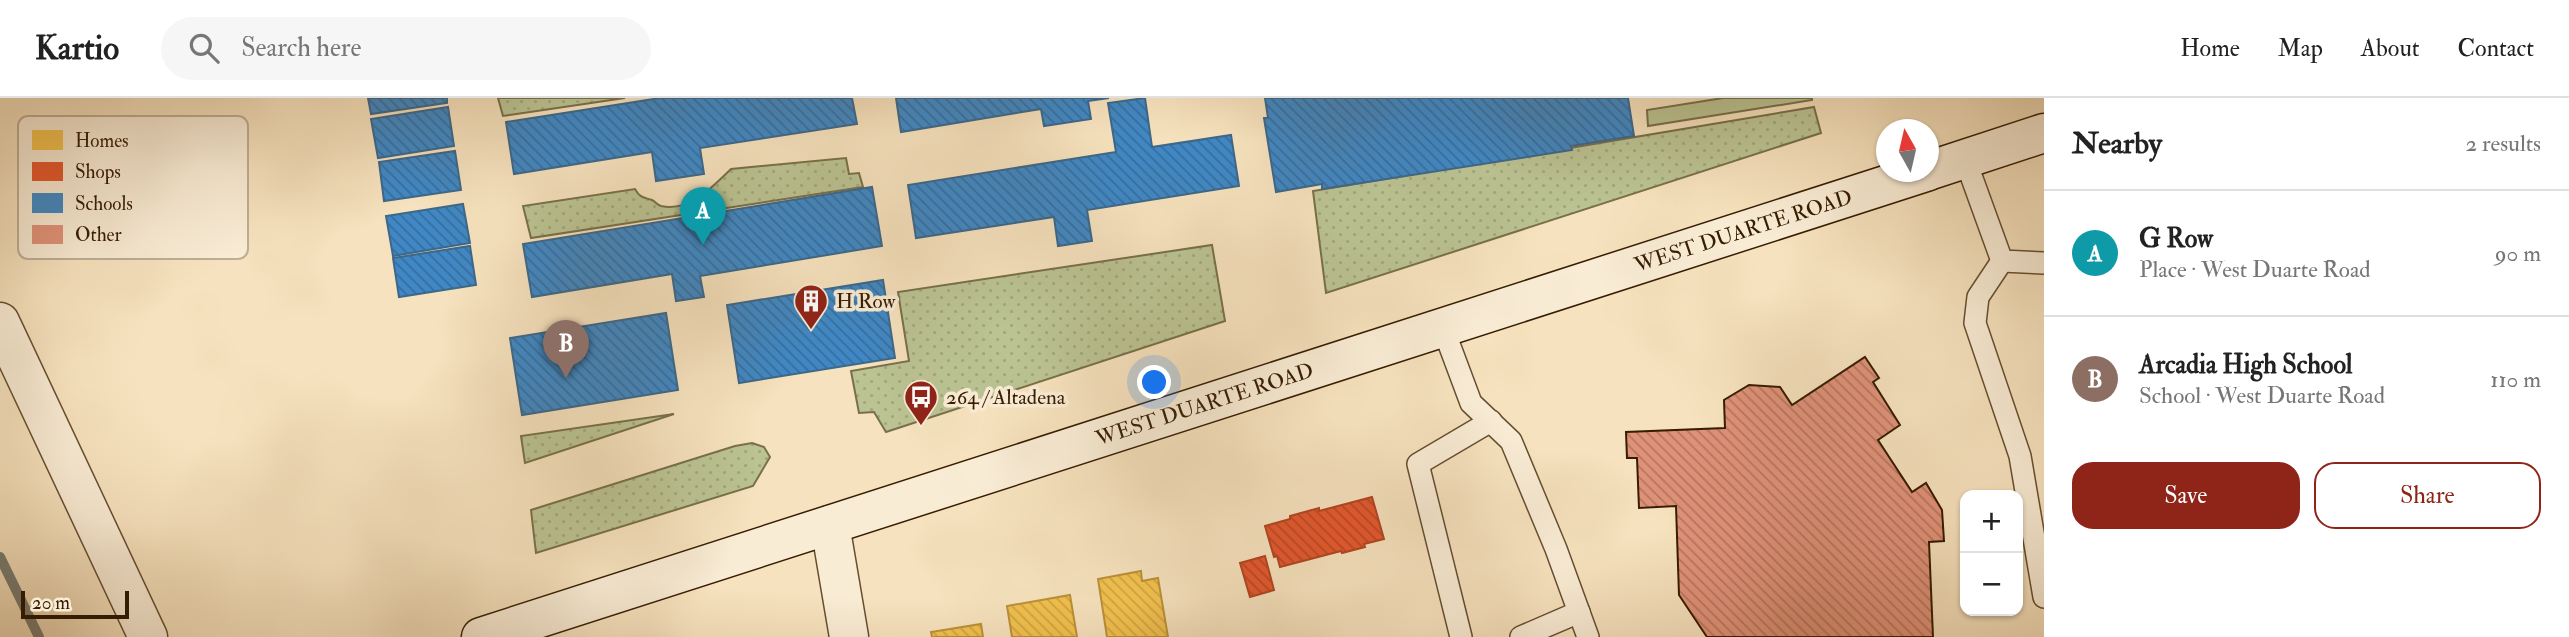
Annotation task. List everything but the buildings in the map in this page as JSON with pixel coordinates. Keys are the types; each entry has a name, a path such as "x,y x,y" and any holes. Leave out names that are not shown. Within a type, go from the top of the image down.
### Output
{"main road":[{"name":"WEST DUARTE ROAD","path":"1939,167 2044,133"},
{"name":"WEST DUARTE ROAD","path":"481,637 1893,182"},
{"path":"0,322 148,637"},
{"path":"830,525 849,637"}],"lane":[{"path":"1965,159 2002,261"},
{"path":"2002,261 2044,263"},
{"path":"2002,261 1978,297 1975,323 2020,456 2044,597"},
{"path":"1443,328 1471,402 1510,441 1556,549 1588,637"},
{"path":"1461,637 1418,464 1491,421"},
{"path":"1521,637 1579,612"}],"green space":[{"path":"498,98 625,98 503,116"},
{"path":"1723,98 1812,100 1648,126 1647,110"},
{"path":"1814,107 1821,133 1326,293 1313,191"},
{"path":"846,158 849,174 859,173 863,187 531,238 523,206 635,189 640,196 660,206 672,207 691,202 731,169"},
{"path":"1212,245 1225,321 886,432 874,412 859,413 851,371 909,361 898,292"},
{"path":"674,414 525,463 521,436"},
{"path":"752,443 764,447 770,457 753,486 536,553 531,510"}],"waterway":[{"path":"0,557 39,637"}],"place":[{"name":"G Row","path":"703,245"},
{"name":"H Row","path":"811,331"},
{"name":"Arcadia High School","path":"566,378"},
{"name":"264 / Altadena","path":"921,427"}]}
